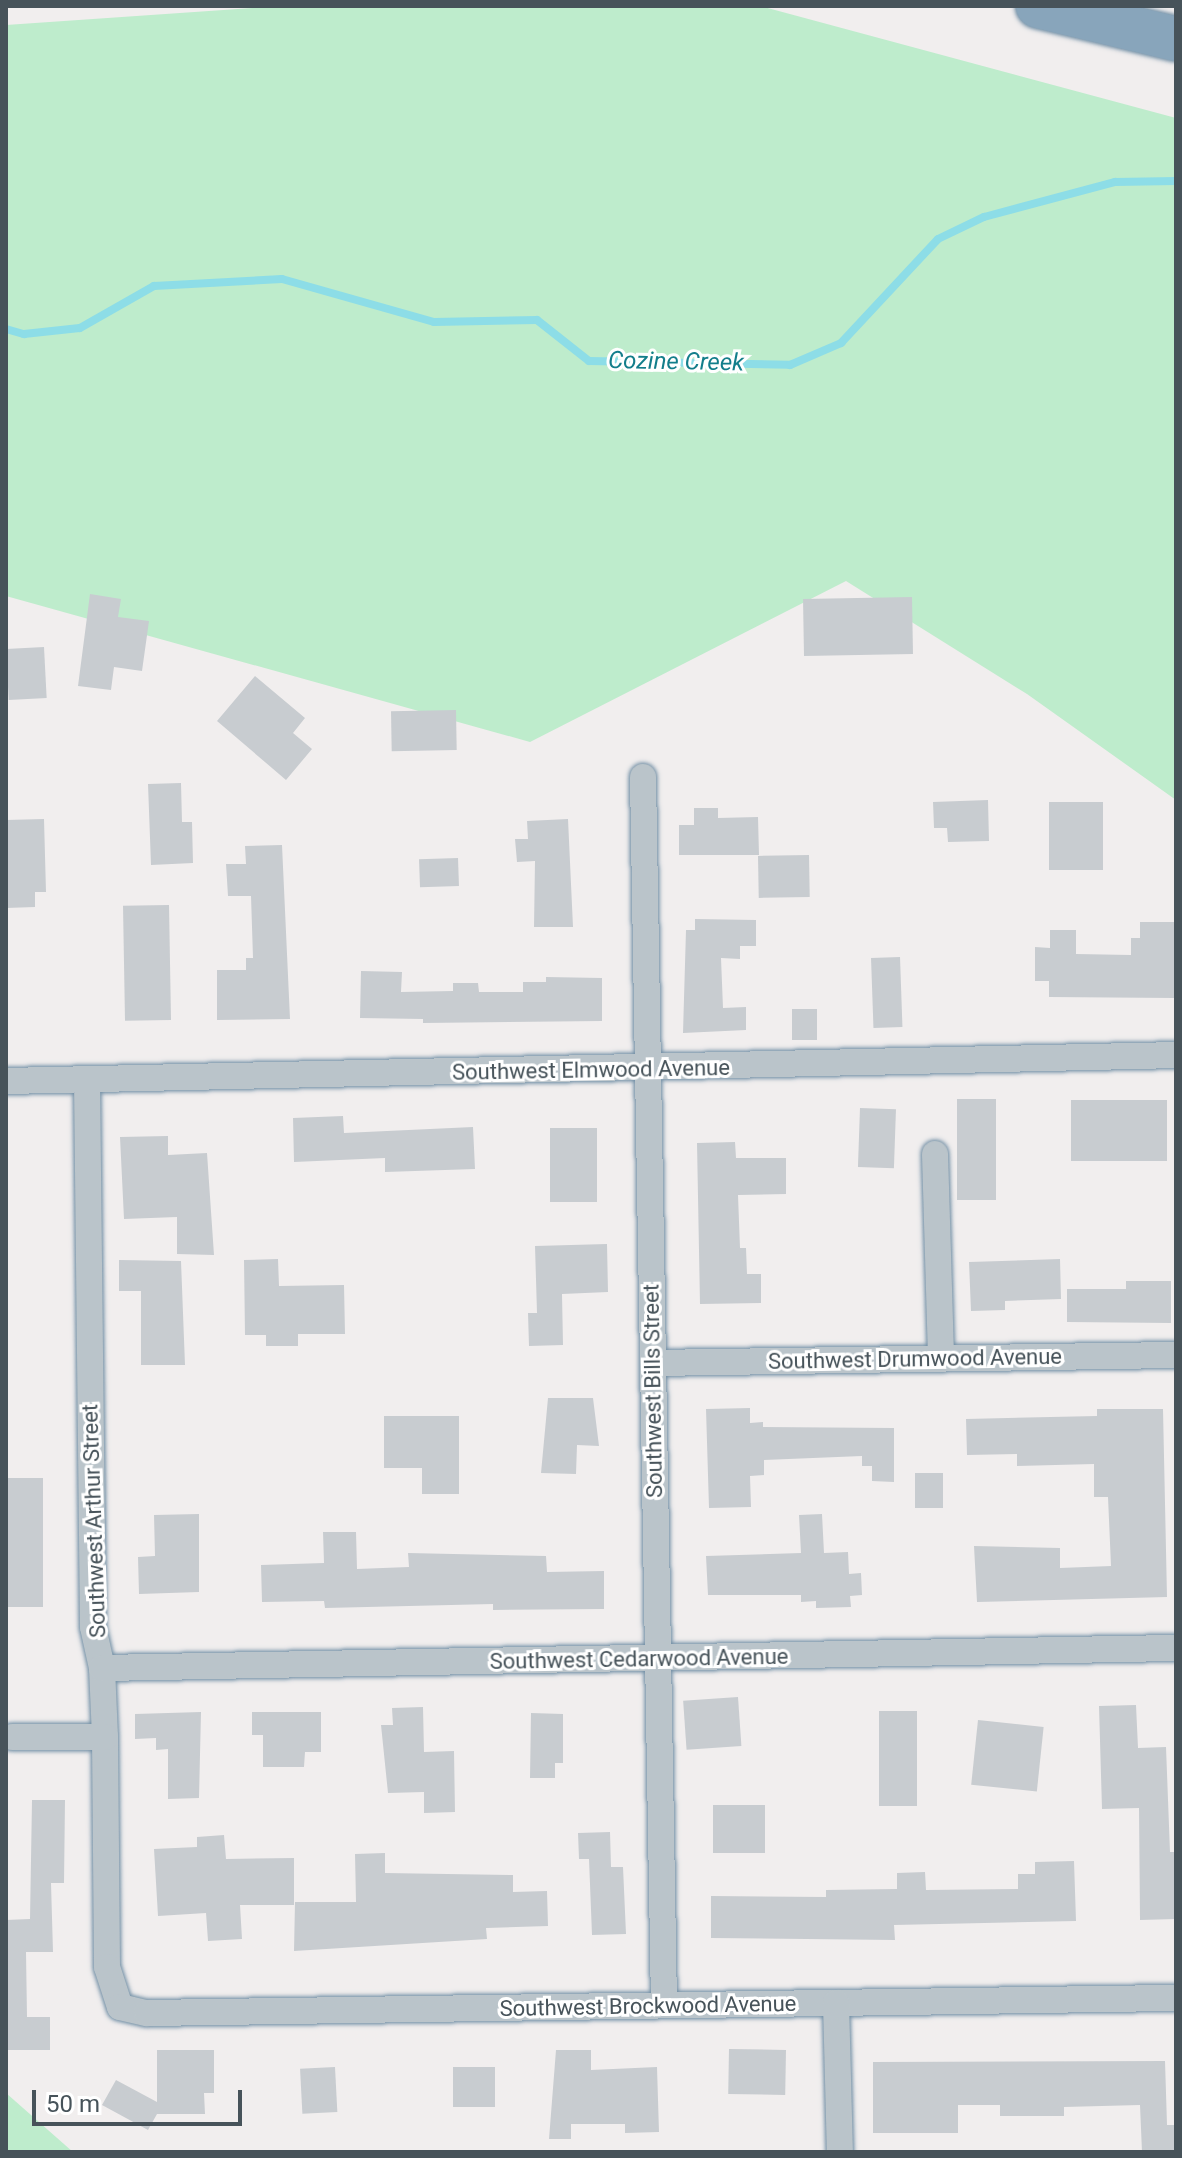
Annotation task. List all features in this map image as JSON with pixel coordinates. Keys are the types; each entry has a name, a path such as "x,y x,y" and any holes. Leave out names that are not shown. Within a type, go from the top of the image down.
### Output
{"highway":[{"path":"1038,6 1176,39"}],"street":[{"name":"Southwest Bills Street","path":"643,777 664,2005"},
{"name":"Southwest Elmwood Avenue","path":"6,1081 1176,1055"},
{"name":"Southwest Arthur Street","path":"87,1080 93,1627 102,1668 105,1737 107,1967 120,2007"},
{"path":"935,1154 941,1358"},
{"name":"Southwest Drumwood Avenue","path":"653,1363 1176,1355"},
{"name":"Southwest Cedarwood Avenue","path":"102,1668 1176,1648"},
{"path":"8,1731 105,1737"},
{"name":"Southwest Brockwood Avenue","path":"120,2007 147,2013 1176,1998"},
{"path":"836,2003 840,2152"}],"green space":[{"path":"282,6 760,6 1176,118 1176,800 1027,694 846,581 530,742 6,596 6,25"},
{"path":"6,2093 73,2152 6,2152"}],"building":[{"path":"90,594 121,599 118,617 149,621 142,671 114,667 111,690 78,686"},
{"path":"912,597 913,654 804,656 803,599"},
{"path":"44,647 47,698 9,700 6,649"},
{"path":"255,676 305,718 293,733 312,749 286,780 217,721"},
{"path":"456,710 457,750 392,751 391,711"},
{"path":"181,783 182,822 192,822 193,863 151,865 148,784"},
{"path":"988,800 989,841 948,842 947,828 934,828 933,802"},
{"path":"1049,802 1103,802 1103,870 1049,870"},
{"path":"694,808 718,808 718,818 758,817 759,855 679,855 679,825 694,825"},
{"path":"44,819 46,892 35,892 35,907 6,908 6,820"},
{"path":"568,819 573,927 534,927 535,861 517,862 515,839 528,839 527,821"},
{"path":"282,845 290,1019 217,1020 217,970 246,970 246,958 253,958 251,896 228,896 226,864 246,864 245,846"},
{"path":"809,855 810,897 759,898 758,856"},
{"path":"458,858 459,886 420,887 419,859"},
{"path":"169,905 171,1020 125,1021 123,906"},
{"path":"695,919 756,920 756,946 740,946 740,959 721,958 723,1008 746,1007 746,1030 683,1033 686,930 695,930"},
{"path":"1140,922 1174,922 1174,998 1049,997 1049,981 1035,981 1035,947 1050,948 1050,930 1076,930 1076,954 1131,955 1131,938 1140,938"},
{"path":"900,957 902,1027 873,1028 871,958"},
{"path":"361,971 402,972 401,992 453,991 453,983 478,983 479,992 523,992 523,982 546,982 546,977 602,978 602,1021 423,1023 423,1019 360,1018"},
{"path":"792,1009 817,1009 817,1040 792,1040"},
{"path":"957,1099 996,1099 996,1200 957,1200"},
{"path":"1071,1100 1167,1100 1167,1161 1071,1161"},
{"path":"860,1108 896,1109 894,1168 858,1167"},
{"path":"343,1116 344,1133 473,1127 475,1169 385,1172 385,1158 294,1162 293,1118"},
{"path":"550,1128 597,1128 597,1202 550,1202"},
{"path":"168,1136 168,1155 207,1153 214,1255 177,1254 177,1217 124,1219 120,1137"},
{"path":"735,1142 736,1158 786,1158 786,1194 738,1195 740,1248 746,1248 747,1274 761,1274 761,1303 700,1304 697,1143"},
{"path":"607,1244 608,1292 562,1294 563,1345 529,1346 528,1313 537,1313 535,1246"},
{"path":"278,1259 279,1286 344,1285 345,1334 298,1334 298,1346 266,1346 266,1335 245,1335 244,1260"},
{"path":"1060,1259 1061,1299 1005,1301 1005,1310 971,1311 969,1262"},
{"path":"119,1260 181,1261 185,1365 141,1365 141,1291 119,1291"},
{"path":"1126,1281 1171,1281 1171,1323 1067,1322 1067,1289 1126,1289"},
{"path":"548,1398 593,1398 599,1446 577,1445 576,1474 541,1473"},
{"path":"750,1408 750,1423 763,1422 763,1427 894,1428 894,1482 872,1481 872,1466 862,1466 862,1456 764,1460 764,1475 750,1476 751,1507 709,1508 706,1409"},
{"path":"1097,1409 1163,1409 1167,1597 977,1602 974,1546 1060,1548 1060,1568 1111,1566 1108,1497 1094,1497 1094,1464 1017,1466 1017,1454 967,1455 966,1419 1097,1416"},
{"path":"384,1416 459,1416 459,1494 422,1494 422,1468 384,1468"},
{"path":"915,1473 943,1473 943,1508 915,1508"},
{"path":"6,1478 43,1478 43,1607 6,1607"},
{"path":"199,1514 199,1592 139,1594 138,1557 155,1556 154,1515"},
{"path":"822,1514 824,1553 848,1552 849,1574 861,1573 862,1595 850,1596 851,1607 816,1608 816,1601 801,1602 801,1595 708,1595 706,1556 801,1553 799,1515"},
{"path":"323,1532 356,1532 357,1569 409,1567 408,1553 546,1556 547,1572 604,1571 604,1609 493,1610 493,1604 325,1608 324,1601 262,1602 261,1565 324,1563"},
{"path":"738,1697 741,1746 687,1750 683,1701"},
{"path":"1136,1705 1138,1748 1166,1747 1170,1852 1176,1852 1176,1919 1140,1920 1139,1808 1102,1809 1099,1706"},
{"path":"423,1707 424,1752 454,1751 455,1812 424,1813 424,1792 388,1793 381,1725 393,1725 392,1708"},
{"path":"879,1711 917,1711 917,1806 879,1806"},
{"path":"201,1712 199,1798 168,1799 168,1749 156,1750 156,1738 135,1739 135,1714"},
{"path":"252,1712 321,1712 321,1752 305,1752 304,1767 263,1767 263,1735 252,1735"},
{"path":"531,1713 563,1714 563,1763 555,1763 555,1778 530,1778"},
{"path":"978,1720 1044,1727 1037,1792 971,1785"},
{"path":"32,1800 65,1800 64,1883 51,1883 53,1952 26,1952 27,2017 50,2017 50,2050 6,2050 6,1920 30,1919"},
{"path":"713,1805 765,1805 765,1853 713,1853"},
{"path":"610,1832 611,1867 623,1867 626,1934 592,1935 589,1859 579,1859 578,1833"},
{"path":"224,1835 226,1859 294,1858 294,1905 240,1905 242,1939 208,1941 206,1913 158,1916 154,1849 197,1847 197,1837"},
{"path":"385,1853 385,1873 513,1875 513,1892 547,1891 548,1926 486,1928 487,1939 294,1951 295,1902 356,1902 355,1854"},
{"path":"1074,1861 1076,1921 894,1925 895,1940 711,1938 711,1896 826,1897 826,1890 897,1889 897,1873 925,1872 926,1890 1018,1889 1018,1874 1035,1874 1035,1862"},
{"path":"729,2049 786,2050 785,2095 728,2094"},
{"path":"157,2050 214,2050 214,2093 204,2093 205,2114 157,2114 148,2130 102,2105 116,2080 157,2102"},
{"path":"556,2050 591,2050 591,2070 657,2067 659,2132 625,2133 625,2124 571,2124 571,2139 549,2139"},
{"path":"1165,2061 1167,2125 1174,2125 1175,2152 1142,2152 1140,2105 1064,2107 1064,2116 1000,2116 1000,2105 958,2105 958,2133 873,2133 873,2062"},
{"path":"335,2067 337,2112 302,2114 300,2069"},
{"path":"453,2067 495,2067 495,2107 453,2107"}],"waterway":[{"name":"Cozine Creek","path":"6,329 24,334 80,328 154,286 282,279 434,322 537,320 589,361 790,365 841,343 938,239 984,217 1115,182 1176,181"}]}
